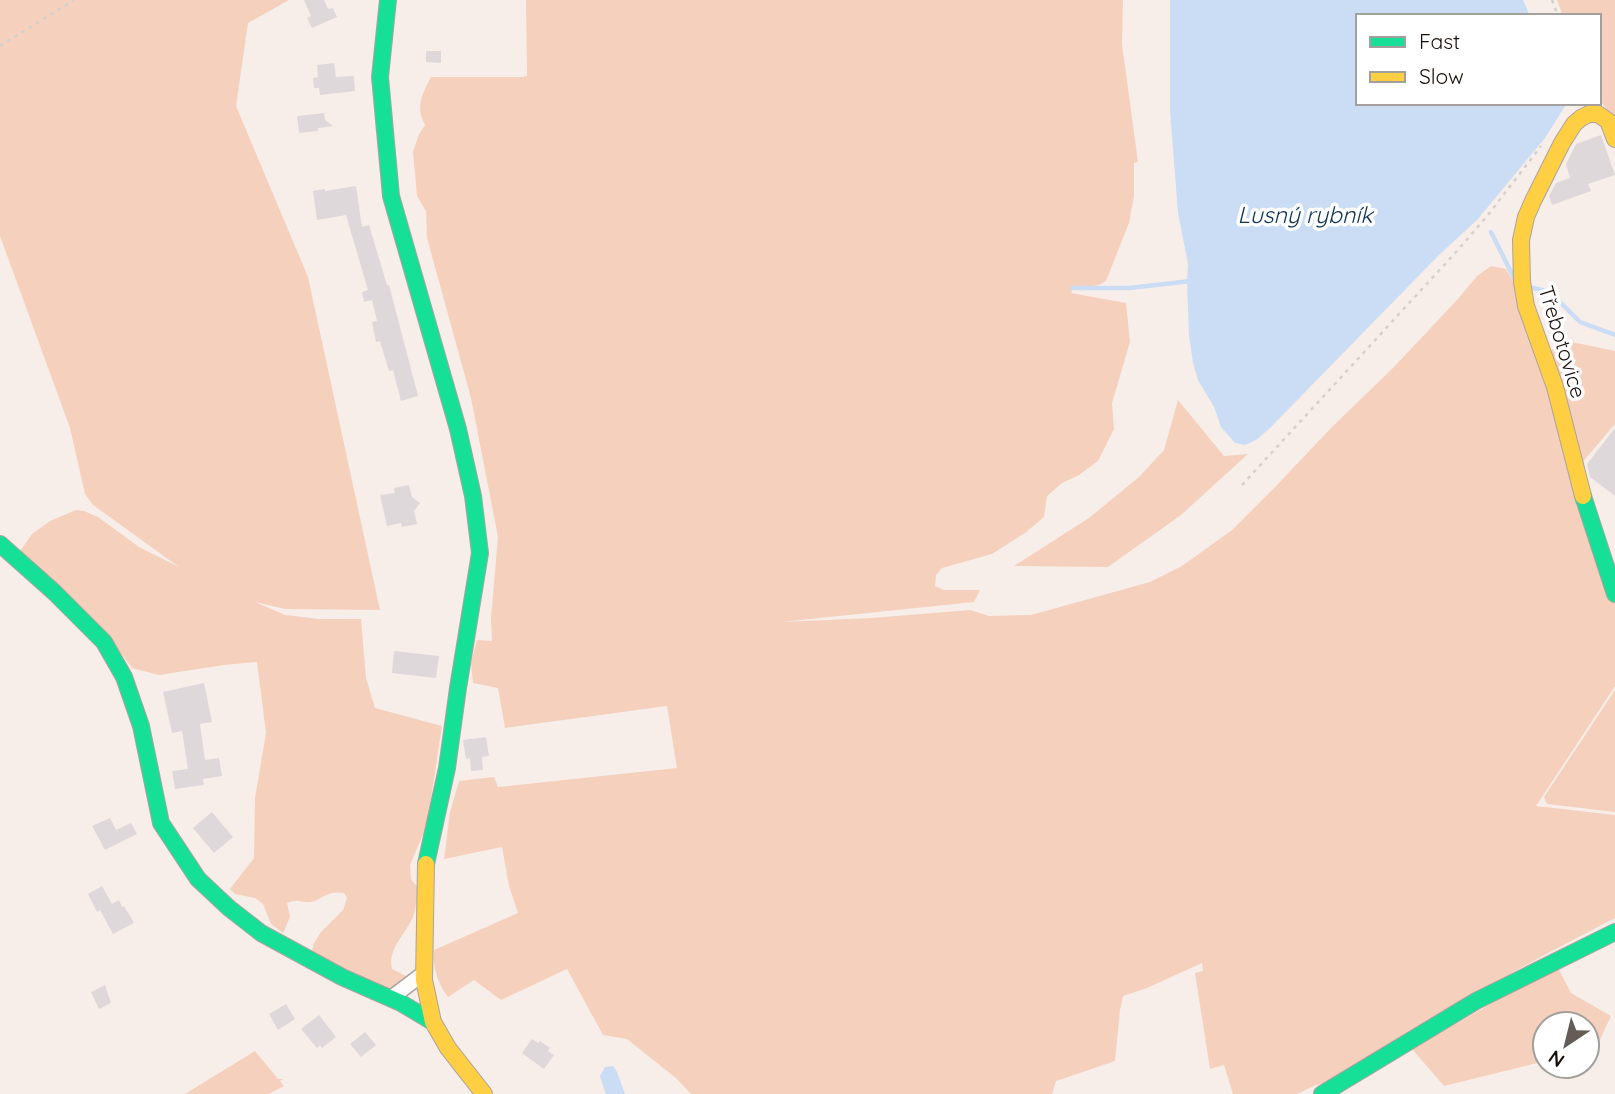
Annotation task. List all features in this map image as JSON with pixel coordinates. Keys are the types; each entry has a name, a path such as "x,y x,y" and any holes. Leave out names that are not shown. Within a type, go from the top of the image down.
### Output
{"street":[{"path":"388,0 380,78 391,197 458,429 473,496 480,553 447,768 426,863 424,973 433,1022 448,1048 484,1094"},
{"name":"Třebotovice","path":"1615,139 1610,122 1603,117 1592,114 1578,119 1529,210 1522,234 1522,283 1526,303 1551,372 1578,481 1615,594"},
{"path":"0,544 104,642 124,677 141,726 161,823 198,879 261,933 433,1022"},
{"path":"1322,1094 1476,1001 1615,932"},
{"path":"391,998 424,973"}],"path":[{"path":"0,46 74,0"},
{"path":"1242,485 1457,251 1545,141"}],"shaded area":[{"path":"0,0 289,0 248,23 236,106 308,277 380,610 285,609 255,602 285,615 319,619 361,619 366,678 375,708 442,726 427,825 410,865 411,879 418,888 415,910 392,955 392,969 408,977 397,987 388,990 312,952 321,932 343,910 347,898 344,893 329,894 310,902 287,903 290,917 283,933 271,924 263,904 255,898 235,894 230,889 254,858 255,798 266,733 257,662 159,675 132,668 111,640 18,554 32,534 50,521 76,510 98,517 139,547 179,567 93,505 85,494 70,428 0,236"},
{"path":"526,0 1123,0 1122,44 1138,162 1134,163 1134,196 1129,223 1106,281 1099,285 1073,289 1071,293 1126,303 1130,342 1112,403 1114,429 1098,461 1062,483 1047,496 1044,517 1025,533 992,554 942,568 936,575 935,586 944,590 980,590 974,602 781,622 970,610 989,616 1031,615 1150,582 1182,566 1232,530 1393,368 1477,276 1491,266 1506,269 1514,283 1615,603 1615,686 1536,806 1615,815 1615,918 1417,1026 1328,1082 1297,1094 1233,1094 1224,1065 1210,1069 1195,973 1203,971 1202,963 1123,996 1115,1061 1056,1081 1052,1094 691,1094 677,1079 627,1039 603,1035 567,969 501,1000 474,980 448,997 436,975 434,950 518,913 509,886 502,847 444,859 450,812 459,781 494,777 498,787 677,768 667,706 505,728 498,688 473,683 471,663 477,640 492,641 491,618 498,537 471,398 427,238 426,211 417,196 413,152 425,125 420,106 431,77 527,76"},
{"path":"1557,0 1615,0 1615,123 1601,101 1601,14 1562,14"},
{"path":"1572,342 1615,351 1615,424 1581,464 1549,354 1554,347"},
{"path":"1178,400 1224,456 1248,454 1181,515 1108,567 1014,566 1089,518 1139,477 1164,450"},
{"path":"1615,690 1615,812 1547,804 1544,797"},
{"path":"1557,966 1571,993 1601,1010 1531,1010 1531,1064 1444,1086 1412,1049"},
{"path":"1601,1010 1611,1016 1601,1037"},
{"path":"255,1051 278,1079 283,1079 280,1081 284,1086 269,1094 185,1094"}],"water":[{"name":"Lusný rybník","path":"1170,0 1523,0 1529,14 1356,14 1356,105 1566,105 1545,138 1477,220 1438,256 1269,429 1245,445 1235,443 1221,427 1214,407 1198,380 1193,363 1189,335 1188,264 1178,213 1170,111"},
{"path":"613,1066 625,1094 605,1092 600,1076 605,1067"}],"building":[{"path":"304,0 324,0 328,9 333,8 337,17 312,28 307,18 311,16"},
{"path":"426,51 441,51 441,63 426,62"},
{"path":"334,63 336,77 354,76 355,91 320,95 319,88 314,88 313,78 318,77 317,65"},
{"path":"324,113 325,120 333,126 299,133 297,116"},
{"path":"1601,135 1615,175 1588,184 1591,191 1552,205 1549,196 1556,183 1570,178 1566,164 1576,144"},
{"path":"356,186 362,227 369,225 389,285 418,396 401,401 393,370 389,371 380,341 376,342 372,322 377,321 372,300 364,302 362,292 368,290 346,215 317,220 313,191"},
{"path":"1615,428 1615,496 1590,477 1587,464"},
{"path":"409,485 412,497 420,503 414,511 417,524 387,526 380,495 395,493 394,488"},
{"path":"394,651 439,656 436,678 392,673"},
{"path":"204,683 212,722 200,724 205,760 219,758 222,776 203,779 204,785 175,789 172,771 188,769 182,731 172,733 163,692"},
{"path":"486,737 489,756 482,757 483,770 471,771 470,758 466,759 463,740"},
{"path":"212,812 233,837 214,853 193,828"},
{"path":"110,818 116,830 131,823 137,834 105,850 92,826"},
{"path":"102,886 112,904 119,900 134,923 113,934 88,894"},
{"path":"105,985 111,1003 99,1009 91,992"},
{"path":"286,1004 295,1019 278,1030 269,1014"},
{"path":"319,1015 336,1037 322,1048 320,1045 317,1048 301,1029"},
{"path":"365,1032 376,1045 361,1057 350,1044"},
{"path":"532,1039 550,1048 548,1051 554,1055 544,1069 522,1053"}],"waterway":[{"path":"1491,232 1514,278"},
{"path":"1073,288 1129,288 1191,281"},
{"path":"1529,287 1550,292 1580,322 1615,335"}],"traffic: fast":[{"path":"388,0 380,77 391,196 458,429 473,496 480,553 447,768 426,864"},
{"path":"1583,496 1615,594"},
{"path":"0,544 104,642 124,677 141,726 161,823 198,879 261,933 342,977 401,1003 433,1022"},
{"path":"1322,1094 1476,1001 1615,932"}],"traffic: slow":[{"path":"1583,496 1555,387 1526,306 1522,282 1521,240 1533,201 1574,124 1589,114 1598,114 1608,121 1615,139"},
{"path":"426,864 424,980 433,1022 448,1048 484,1094"}]}
